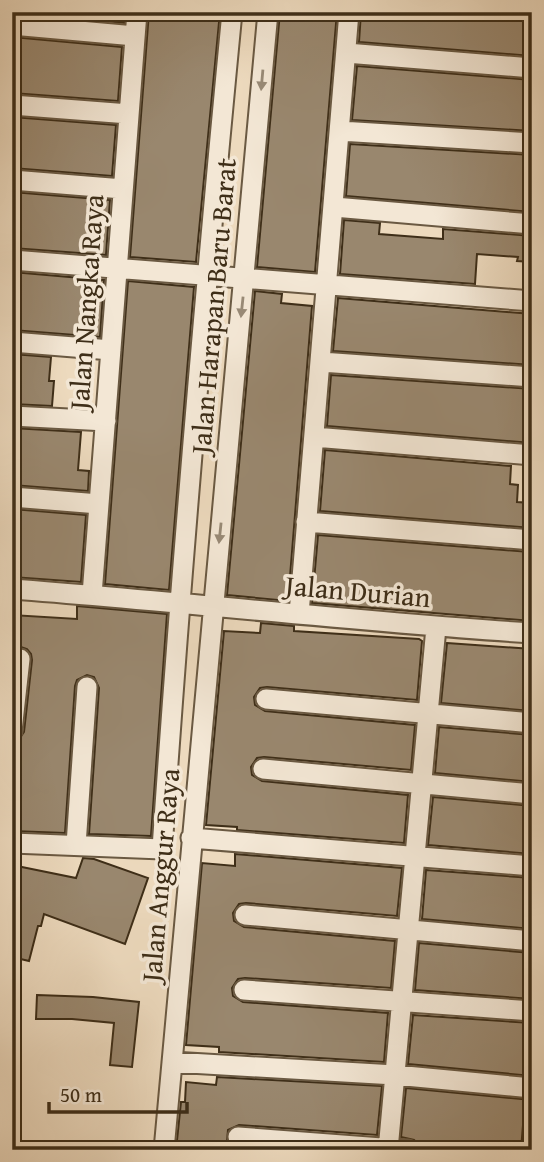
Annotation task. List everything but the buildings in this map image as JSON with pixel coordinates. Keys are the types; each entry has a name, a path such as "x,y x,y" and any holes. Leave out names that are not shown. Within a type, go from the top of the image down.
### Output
{"street":[{"name":"Jalan Nangka Raya","path":"92,595 137,12"},
{"name":"Jalan Harapan Baru Barat","path":"76,845 162,849 206,276 232,12"},
{"name":"Jalan Harapan Baru Barat","path":"213,606 268,12"},
{"path":"299,614 349,12"},
{"path":"12,25 135,36"},
{"path":"346,53 532,68"},
{"path":"12,105 129,114"},
{"path":"340,131 532,143"},
{"path":"12,180 123,189"},
{"path":"334,207 532,224"},
{"path":"12,260 532,301"},
{"path":"12,342 111,350"},
{"path":"321,362 532,377"},
{"path":"12,416 106,421"},
{"path":"314,437 532,456"},
{"path":"12,497 99,504"},
{"path":"306,522 532,540"},
{"name":"Jalan Durian","path":"12,589 436,627 532,633"},
{"name":"Jalan Anggur Raya","path":"164,1150 213,606"},
{"path":"388,1149 436,627"},
{"path":"12,731 20,659"},
{"path":"12,843 76,845 87,687"},
{"path":"266,699 532,723"},
{"path":"263,769 532,794"},
{"path":"191,838 532,866"},
{"path":"245,915 532,940"},
{"path":"244,990 532,1011"},
{"path":"172,1062 395,1075 532,1088"},
{"path":"238,1137 408,1150"}]}
